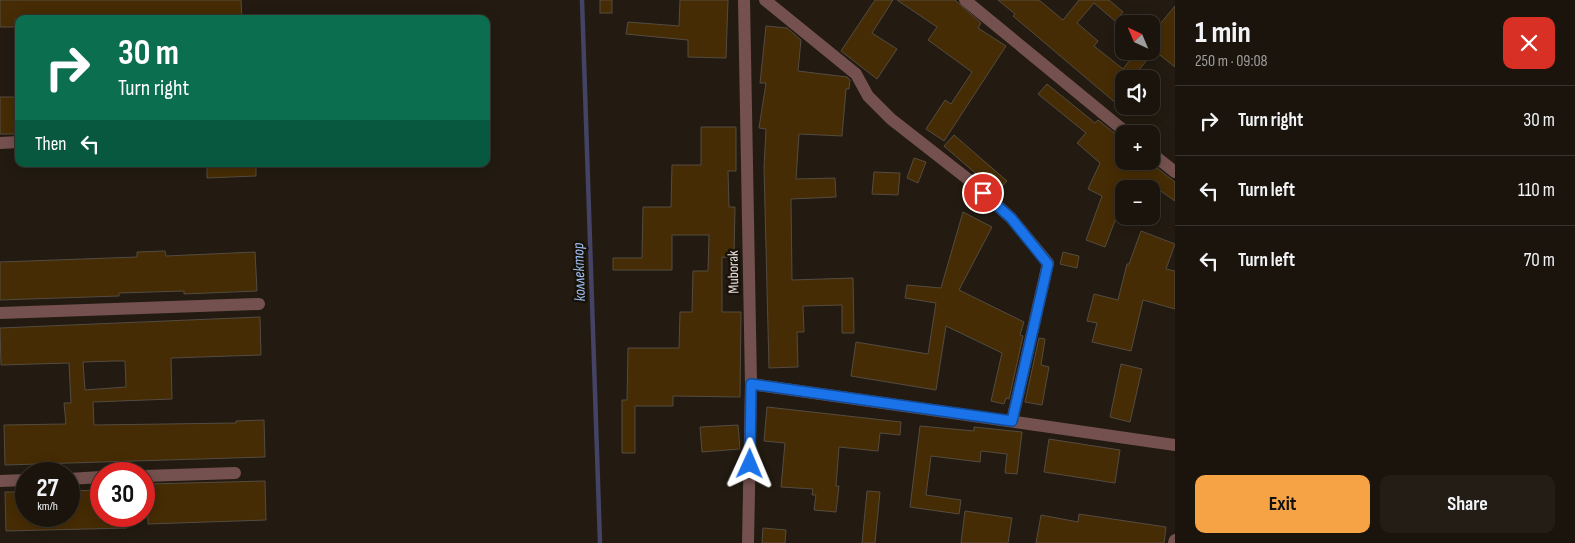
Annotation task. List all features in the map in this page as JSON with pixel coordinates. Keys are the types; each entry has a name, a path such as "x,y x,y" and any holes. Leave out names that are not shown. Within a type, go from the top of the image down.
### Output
{"street":[{"name":"Muborak","path":"744,0 751,384 748,543"},
{"path":"765,0 856,74 868,96 891,119 970,180 1011,218 1048,264 1012,421"},
{"path":"965,0 1117,125"},
{"path":"0,143 15,142"},
{"path":"1160,160 1175,172"},
{"path":"0,313 259,304"},
{"path":"751,384 1175,444"},
{"path":"155,476 236,473"},
{"path":"0,481 15,480"}],"building":[{"path":"0,0 241,0 242,15 15,15 15,27 0,27"},
{"path":"600,0 612,0 612,13 600,13"},
{"path":"680,0 728,0 726,58 688,57 688,40 626,34 628,22 679,26"},
{"path":"875,0 893,0 872,33 897,49 877,79 841,51"},
{"path":"897,0 955,0 981,23 978,28 1006,46 944,141 926,129 945,100 951,104 972,72 928,40 937,27"},
{"path":"998,0 1039,0 1063,20 1079,0 1109,0 1123,12 1120,15 1115,15 1115,21 1094,3 1077,23 1098,41 1094,46 1123,69 1130,60 1147,60 1139,70 1115,70 1115,102 1013,16 1015,14"},
{"path":"1175,6 1175,67 1160,55 1160,24"},
{"path":"766,26 787,28 801,40 798,71 847,77 850,80 849,89 846,89 842,136 799,134 796,179 835,178 836,197 791,199 792,280 853,278 854,333 842,333 842,305 803,306 804,332 797,332 798,367 769,368 764,167 766,129 759,128 766,83 760,83"},
{"path":"1047,84 1095,123 1098,120 1115,134 1115,170 1160,170 1175,182 1175,201 1160,190 1160,180 1115,180 1115,221 1105,247 1086,240 1102,196 1088,189 1100,163 1077,143 1086,133 1038,94"},
{"path":"0,97 15,97 15,134 0,134"},
{"path":"701,127 736,127 736,171 728,171 729,207 735,207 734,258 722,257 722,312 741,312 740,397 673,396 673,406 635,406 635,453 622,453 622,400 627,400 628,348 679,348 680,312 692,312 693,271 708,271 709,235 672,235 672,270 613,270 613,258 642,258 643,207 671,207 672,165 701,165"},
{"path":"954,135 1007,181 997,192 944,146"},
{"path":"914,158 926,162 918,183 907,178"},
{"path":"207,167 256,167 256,176 207,178"},
{"path":"874,172 900,173 898,195 872,194"},
{"path":"963,212 992,227 959,290 1024,322 1020,335 1023,336 1009,399 1006,398 1004,404 991,401 1002,353 946,326 936,390 851,376 856,342 928,354 936,303 905,298 907,285 941,288"},
{"path":"1141,231 1175,244 1166,269 1175,271 1175,309 1143,300 1131,351 1092,342 1097,323 1087,321 1094,294 1118,300 1127,264 1129,264"},
{"path":"165,251 166,256 255,252 257,291 184,294 184,291 119,293 119,296 0,300 0,262 137,257 137,252"},
{"path":"1063,252 1079,256 1077,268 1060,264"},
{"path":"260,317 261,355 171,358 172,399 93,402 94,425 236,423 236,421 264,420 265,457 80,463 15,462 15,465 5,465 4,425 66,424 64,403 71,403 69,363 1,365 0,328","holes":["125,361 126,387 85,390 83,362"]},
{"path":"1039,338 1045,339 1041,365 1049,367 1042,405 1025,402"},
{"path":"1121,364 1142,369 1130,422 1110,417"},
{"path":"767,407 901,422 900,435 880,433 878,451 839,447 836,486 839,486 836,512 814,510 816,495 812,495 813,489 781,487 785,443 764,441"},
{"path":"738,425 740,449 702,452 700,427"},
{"path":"920,426 974,431 974,427 1022,432 1017,474 1005,473 1007,454 981,451 980,462 931,456 926,495 961,500 959,514 910,507"},
{"path":"1049,439 1120,450 1115,483 1044,472"},
{"path":"265,481 266,520 155,524 155,484"},
{"path":"90,490 90,527 127,528 6,531 5,492 15,492 15,527 80,527 80,491"},
{"path":"867,491 880,492 875,543 862,543"},
{"path":"965,511 1012,518 1008,543 961,543"},
{"path":"1079,514 1166,527 1164,543 1036,543 1041,515 1078,522"},
{"path":"763,528 786,530 785,543 762,543"}],"waterway":[{"name":"коллектор","path":"582,0 600,543"}],"route":[{"path":"750,464 751,384 1012,421 1048,264 1011,218 983,193"}]}
